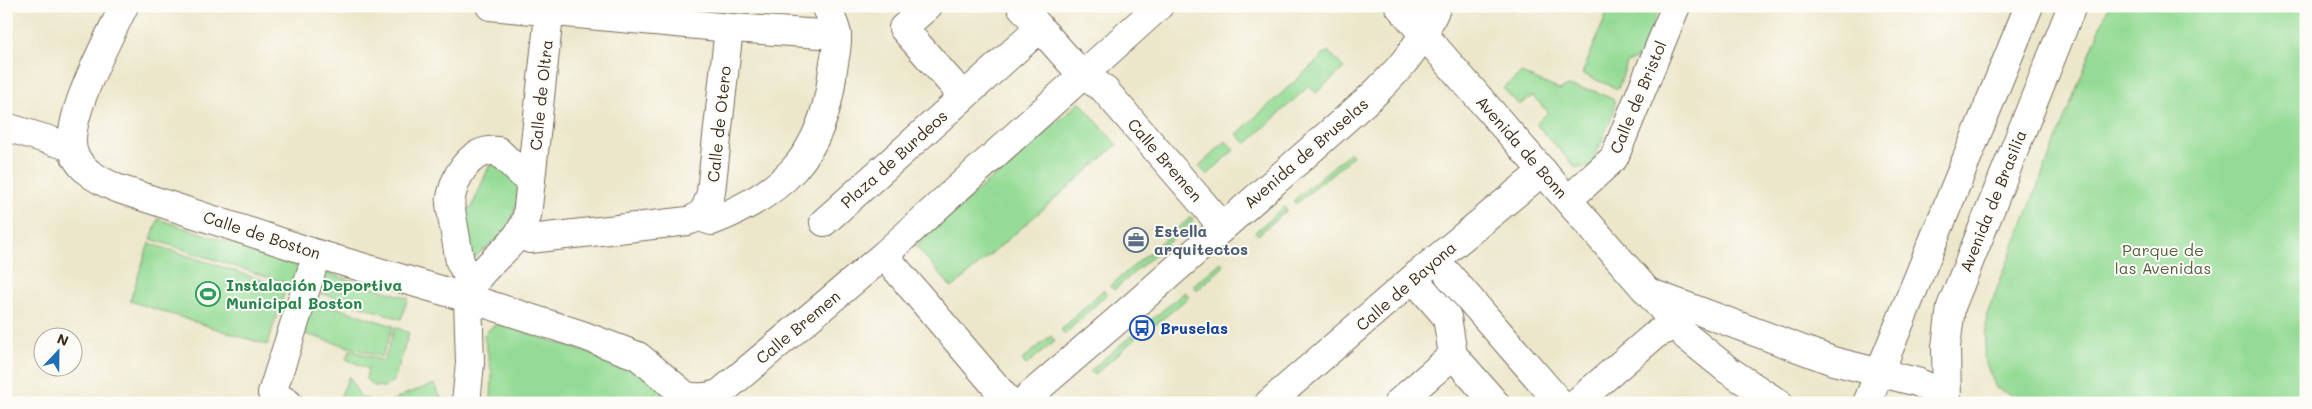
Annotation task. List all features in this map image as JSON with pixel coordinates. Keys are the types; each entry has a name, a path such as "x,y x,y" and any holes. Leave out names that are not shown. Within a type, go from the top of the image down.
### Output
{"street":[{"path":"6,127 72,147 77,110 124,6"},
{"path":"490,6 550,9 731,28 837,35"},
{"path":"470,291 520,235 530,239 688,221 699,217 712,221 772,191 790,174 810,149 828,106 837,35 826,6"},
{"path":"928,6 904,28 963,96"},
{"path":"1021,6 1040,28"},
{"name":"Calle Bremen","path":"470,291 638,356 686,396 711,397 720,392 884,255 1159,6"},
{"name":"Avenida de Bonn","path":"1399,6 1676,325 1699,347 1728,370 1778,403"},
{"name":"Avenida de Bruselas","path":"1020,403 1374,94 1404,64 1424,36 1437,6"},
{"name":"Calle de Bristol","path":"1568,200 1614,158 1676,6"},
{"path":"1867,403 2029,6"},
{"name":"Avenida de Brasilia","path":"1946,403 1946,347 1951,307 2072,6"},
{"name":"Calle de Oltra","path":"520,235 527,216 532,183 550,9"},
{"name":"Calle de Otero","path":"699,217 708,205 711,192 728,37 731,28"},
{"name":"Plaza de Burdeos","path":"824,222 1040,28"},
{"name":"Calle Bremen","path":"1040,28 1082,75 1103,88 1223,227"},
{"name":"Calle de Boston","path":"72,147 83,168 96,179 116,188 317,254 470,291"},
{"path":"466,403 470,363 470,291 460,262 450,204 451,196 466,164 470,158 478,154 498,151 532,183"},
{"name":"Calle de Bayona","path":"1269,403 1417,275 1543,171"},
{"path":"288,403 272,393 317,254"},
{"path":"884,255 1010,403"},
{"path":"1448,274 1560,403"},
{"path":"1417,275 1419,285 1450,323 1453,355 1495,403"},
{"name":"Avenida de Bonn","path":"1644,288 1669,301 1832,361 1917,382 1933,391 1946,403"},
{"path":"1576,403 1656,334 1676,325"},
{"path":"1398,403 1453,355"}],"green space":[{"path":"1610,6 1660,6 1640,57 1627,63 1618,89 1582,74"},
{"name":"Parque de las Avenidas","path":"2109,6 2306,6 2306,403 2028,403 1996,388 1984,359 1987,314"},
{"path":"1328,51 1344,68 1316,93 1309,86 1246,144 1237,134"},
{"path":"1521,73 1560,90 1567,86 1595,91 1614,100 1615,109 1591,167 1576,168 1536,124 1548,112 1533,96 1519,105 1503,88"},
{"path":"1080,102 1117,145 952,288 915,245"},
{"path":"1226,141 1234,150 1207,175 1199,166"},
{"path":"1350,152 1353,156 1296,204 1293,201"},
{"path":"483,159 524,184 508,230 474,258 466,254 461,212 472,207 490,164"},
{"path":"1284,207 1287,210 1258,235 1255,232"},
{"path":"1191,217 1194,220 1114,290 1110,286"},
{"path":"158,219 305,267 298,287 151,239"},
{"name":"Instalación Deportiva Municipal Boston","path":"149,243 286,288 267,345 130,301"},
{"path":"1221,262 1224,266 1197,290 1193,286"},
{"path":"324,272 408,298 401,319 318,292"},
{"path":"1103,290 1107,294 1065,334 1061,330"},
{"path":"1185,292 1189,297 1155,325 1151,320"},
{"path":"313,300 393,326 382,357 302,333"},
{"path":"499,324 634,367 665,394 650,403 491,403 492,373 484,336 490,328"},
{"path":"395,327 409,333 394,380 385,387 374,386 366,379 368,369 346,359 350,350 384,361"},
{"path":"1132,335 1136,338 1094,375 1090,371"},
{"path":"1051,336 1055,341 1026,365 1022,360"},
{"path":"349,376 360,397 377,403 338,403"},
{"path":"435,384 437,392 445,403 388,403 408,393"}],"place":[{"name":"Estella arquitectos","path":"1136,240"},
{"name":"Instalación Deportiva Municipal Boston","path":"208,294"},
{"name":"Bruselas","path":"1142,328"}]}
